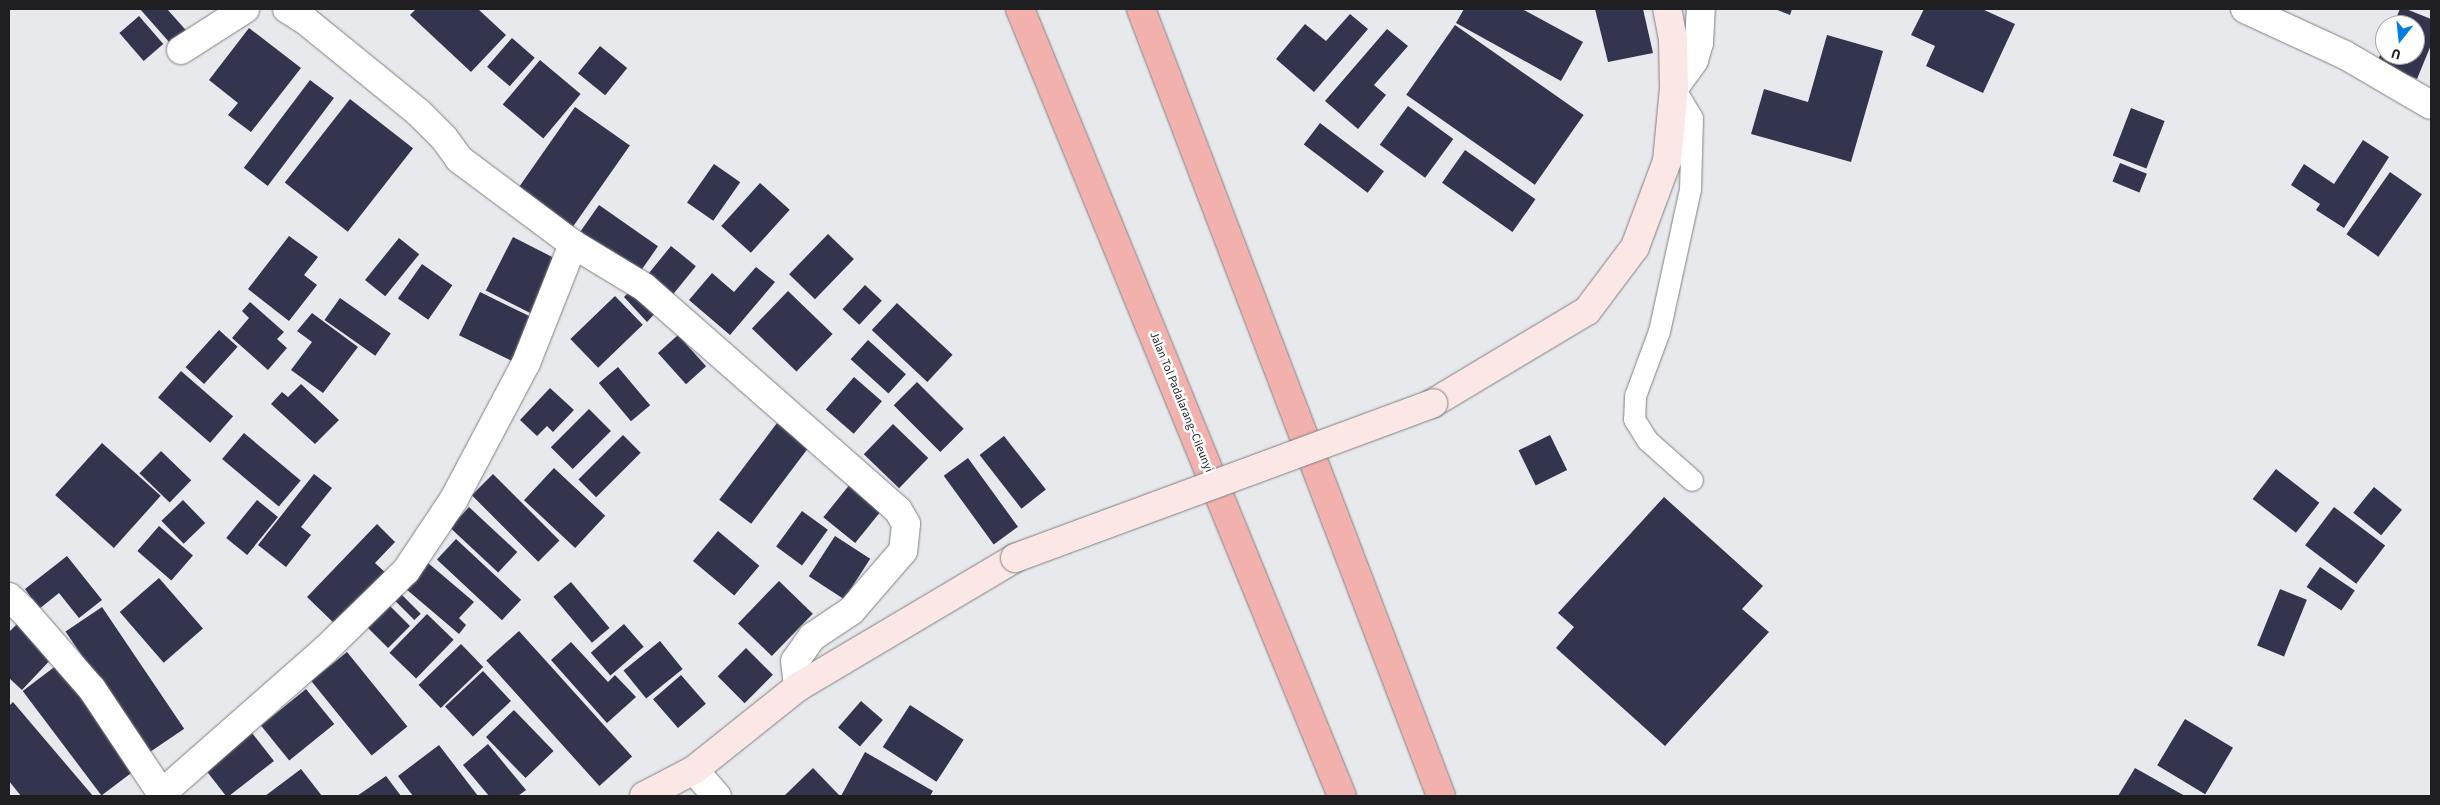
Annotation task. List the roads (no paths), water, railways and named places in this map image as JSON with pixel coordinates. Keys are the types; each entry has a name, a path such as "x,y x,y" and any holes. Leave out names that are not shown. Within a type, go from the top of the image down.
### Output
{"highway":[{"name":"Jalan Tol Padalarang–Cileunyi","path":"1020,9 1342,796"},
{"path":"1142,9 1441,796"}],"street":[{"path":"181,50 245,9"},
{"path":"288,9 306,21 418,112 444,138 459,159 573,244 644,287 898,510 906,524 904,551 850,611 812,637 795,661 798,687"},
{"path":"644,796 694,770 798,687 1015,558 1433,403 1587,311 1635,247 1667,161 1674,88 1673,39 1667,9"},
{"path":"1674,88 1694,60 1699,43 1701,9"},
{"path":"2245,9 2345,55 2431,105"},
{"path":"9,597 23,610 92,689 162,795 324,650 406,571 454,499 526,363 573,244"},
{"path":"694,770 717,796"}],"lane":[{"path":"1674,88 1692,118 1690,189 1659,331 1634,396 1634,418 1647,440 1692,480"}]}
